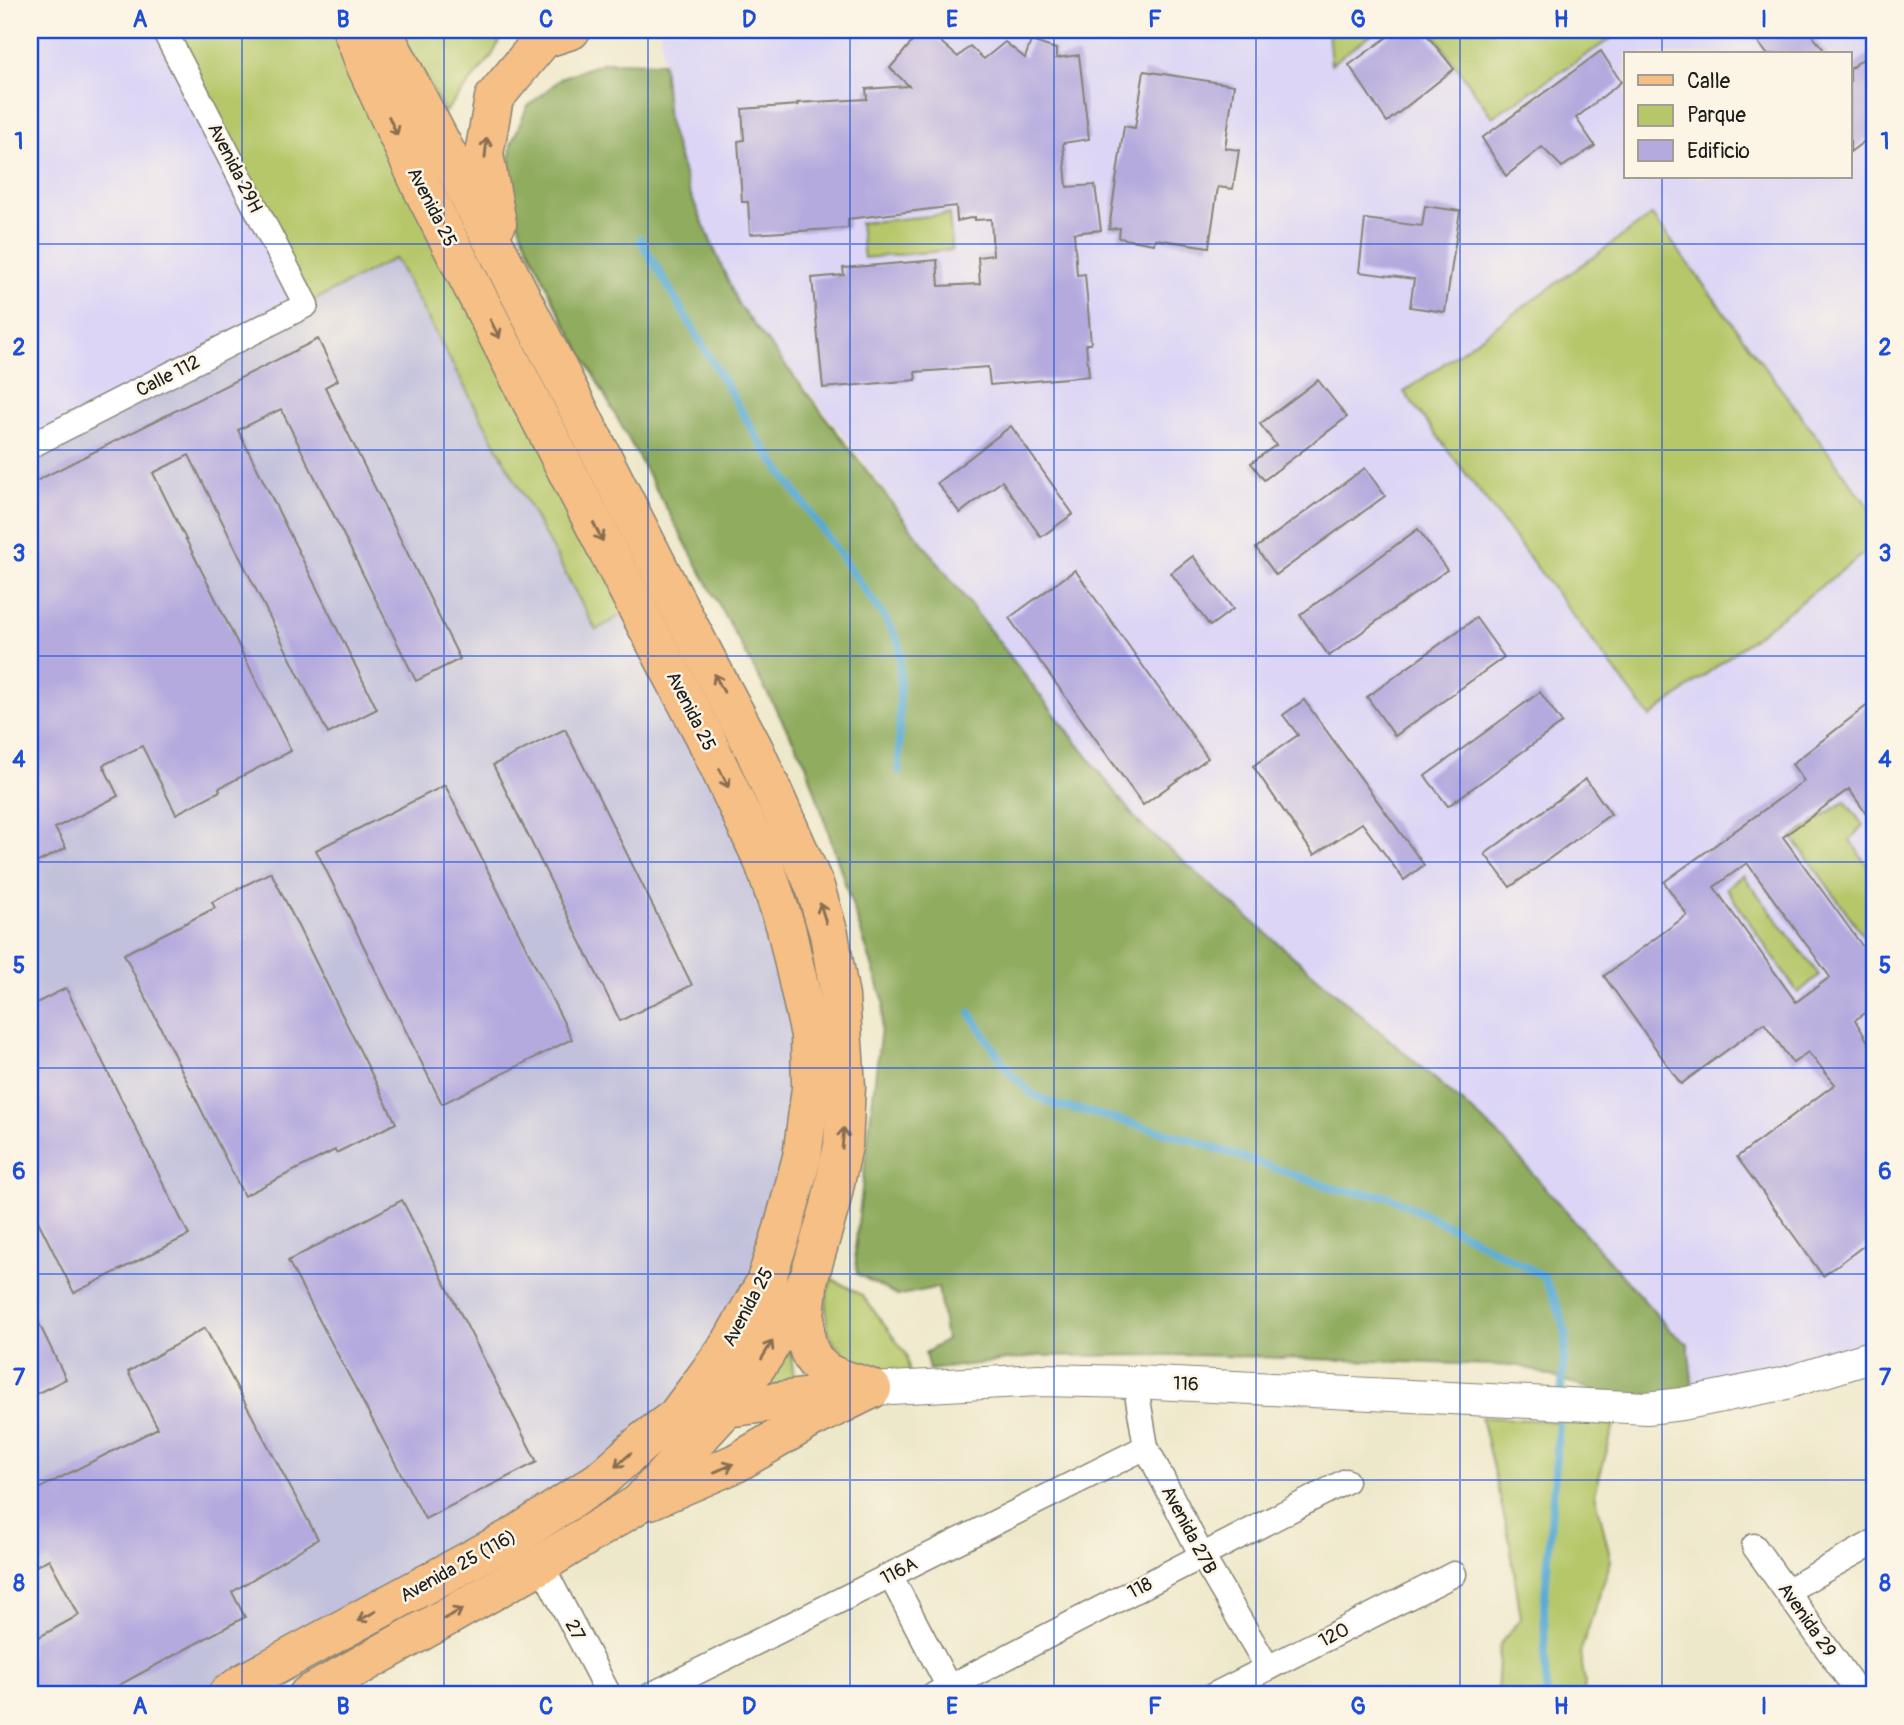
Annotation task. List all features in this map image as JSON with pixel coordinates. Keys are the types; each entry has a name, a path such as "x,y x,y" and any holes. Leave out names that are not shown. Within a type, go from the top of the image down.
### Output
{"main road":[{"name":"Avenida 25","path":"382,30 754,749 815,887 829,934 840,997 846,1087 843,1146 831,1206 809,1278 764,1356 741,1405"},
{"path":"504,263 484,154 494,98 553,33"},
{"name":"Avenida 25","path":"360,41 422,188 704,735 764,863 786,928 810,1035 811,1088 802,1157 765,1283 730,1344 676,1417"},
{"path":"809,1278 804,1333 812,1358 828,1373 872,1389"},
{"path":"676,1417 741,1405 872,1389"},
{"path":"638,1504 736,1463 809,1420 872,1389"},
{"path":"741,1405 766,1412 770,1425 768,1437 759,1450"},
{"name":"Avenida 25 (116)","path":"308,1695 541,1564 638,1504 741,1405"},
{"name":"Avenida 25 (116)","path":"227,1695 245,1682 515,1536 599,1481 676,1417"}],"street":[{"name":"Avenida 29H","path":"164,30 306,305"},
{"name":"Calle 112","path":"30,446 306,305"},
{"name":"116","path":"872,1389 1039,1380 1135,1382 1647,1408 1682,1404 1786,1383 1874,1356"},
{"name":"Avenida 27B","path":"1135,1382 1146,1447 1202,1556 1269,1668"},
{"name":"116A","path":"651,1695 1146,1447"},
{"name":"118","path":"945,1693 1346,1481"},
{"path":"1787,1591 1874,1542"},
{"name":"Avenida 29","path":"1754,1546 1860,1695"},
{"name":"27","path":"541,1564 609,1695"},
{"name":"120","path":"1214,1695 1454,1574"},
{"path":"890,1575 945,1693"}],"shaded area":[{"path":"30,30 164,30 306,305 30,446"},
{"path":"660,30 1874,30 1874,1356 1647,1408 1688,1344 1670,1330 1496,1132 1138,822 972,608 848,441 738,304 689,191 668,121"},
{"path":"395,258 595,630 636,606 704,735 810,1035 783,1229 676,1417 227,1695 30,1695 30,445"}],"green space":[{"path":"164,30 352,30 636,606 596,630 395,258 306,305"},
{"path":"398,30 505,30 492,56 445,112"},
{"path":"1328,30 1377,30 1331,64"},
{"path":"1431,30 1615,30 1618,34 1492,117"},
{"path":"605,62 663,63 668,121 689,191 738,304 1138,822 1496,1132 1670,1330 1688,1344 1693,1389 1647,1408 1520,1366 1192,1355 1038,1356 929,1370 925,1353 946,1340 938,1287 898,1296 857,1274 855,1249 884,1002 806,764 557,308 521,231 509,189 511,145 527,107 563,77"},
{"path":"949,214 952,250 864,258 860,223"},
{"path":"1652,215 1874,514 1874,546 1650,717 1404,392"},
{"path":"1845,801 1863,825 1850,840 1874,875 1874,938 1868,942 1793,838"},
{"path":"1743,875 1819,975 1798,993 1726,888"},
{"path":"832,1279 862,1295 906,1354 911,1380 895,1380 853,1364 833,1341 827,1327 826,1310 827,1293"},
{"path":"790,1347 795,1385 765,1386"},
{"path":"1481,1417 1614,1425 1595,1493 1611,1561 1580,1653 1585,1683 1583,1695 1497,1695 1500,1644 1521,1618 1509,1538"}],"building":[{"path":"922,30 927,30 958,57 970,46 984,59 1005,42 1025,58 1031,41 1056,49 1056,58 1079,55 1089,139 1063,143 1067,187 1095,185 1101,230 1074,233 1077,275 1085,274 1091,344 1086,344 1089,376 990,385 988,367 915,372 916,380 823,388 812,278 844,275 843,268 937,260 939,286 980,284 978,257 993,255 991,219 975,220 975,217 957,221 956,206 848,219 848,228 750,234 748,202 742,202 738,141 744,140 742,109 867,99 866,89 909,86 890,68"},
{"path":"1397,30 1423,30 1454,69 1387,122 1349,65"},
{"path":"1749,30 1808,30 1825,52 1766,52"},
{"path":"1874,50 1874,134 1852,150 1852,67"},
{"path":"1601,51 1621,82 1576,118 1595,146 1562,167 1542,147 1506,176 1482,138"},
{"path":"1144,71 1234,85 1225,148 1239,150 1233,189 1218,187 1209,247 1155,239 1154,244 1119,238 1120,228 1109,229 1124,126 1135,128"},
{"path":"1425,206 1460,211 1445,312 1410,307 1414,279 1359,272 1365,219 1422,226"},
{"path":"318,339 338,380 325,387 460,659 416,681 281,409 238,430 377,709 328,734 189,455 153,473 291,751 219,788 220,791 176,814 142,746 103,765 118,796 55,828 66,848 30,866 30,484"},
{"path":"1318,380 1347,417 1264,480 1251,463 1276,445 1260,424"},
{"path":"1011,426 1073,514 1041,537 1002,481 960,513 937,483"},
{"path":"1365,468 1385,496 1276,575 1256,548"},
{"path":"1418,529 1447,570 1329,656 1300,615"},
{"path":"1193,556 1233,609 1210,626 1171,573"},
{"path":"1075,570 1208,758 1143,805 1009,618"},
{"path":"1476,618 1504,657 1395,736 1367,697"},
{"path":"1540,692 1562,723 1448,806 1425,776"},
{"path":"1304,700 1424,865 1404,880 1362,823 1314,855 1253,766 1298,735 1283,715"},
{"path":"1874,700 1874,825 1849,789 1783,837 1874,962 1874,1007 1855,1020 1874,1052 1874,1238 1823,1276 1737,1157 1835,1084 1808,1052 1793,1063 1764,1023 1681,1084 1604,976 1687,915 1664,882 1804,781 1792,764","holes":["1747,863 1830,977 1796,1002 1714,887"]},
{"path":"565,729 692,985 620,1021 493,765"},
{"path":"1586,779 1611,814 1510,887 1485,854"},
{"path":"445,785 572,1039 442,1104 316,850"},
{"path":"271,872 396,1123 244,1196 124,954 215,908 212,902"},
{"path":"66,988 189,1235 74,1293 30,1205 30,1006"},
{"path":"402,1200 537,1462 425,1519 288,1261"},
{"path":"30,1305 66,1379 30,1397"},
{"path":"205,1328 318,1539 232,1592 245,1617 101,1695 30,1695 30,1642 79,1615 49,1559 30,1569 30,1493 158,1428 128,1372"}],"waterway":[{"path":"640,239 758,439 885,618 900,645 899,771"},
{"path":"970,1013 1009,1072 1032,1094 1058,1106 1182,1137 1339,1190 1388,1196 1543,1276 1556,1302 1566,1333 1561,1397"},
{"path":"1546,1695 1544,1607 1560,1410"}]}
